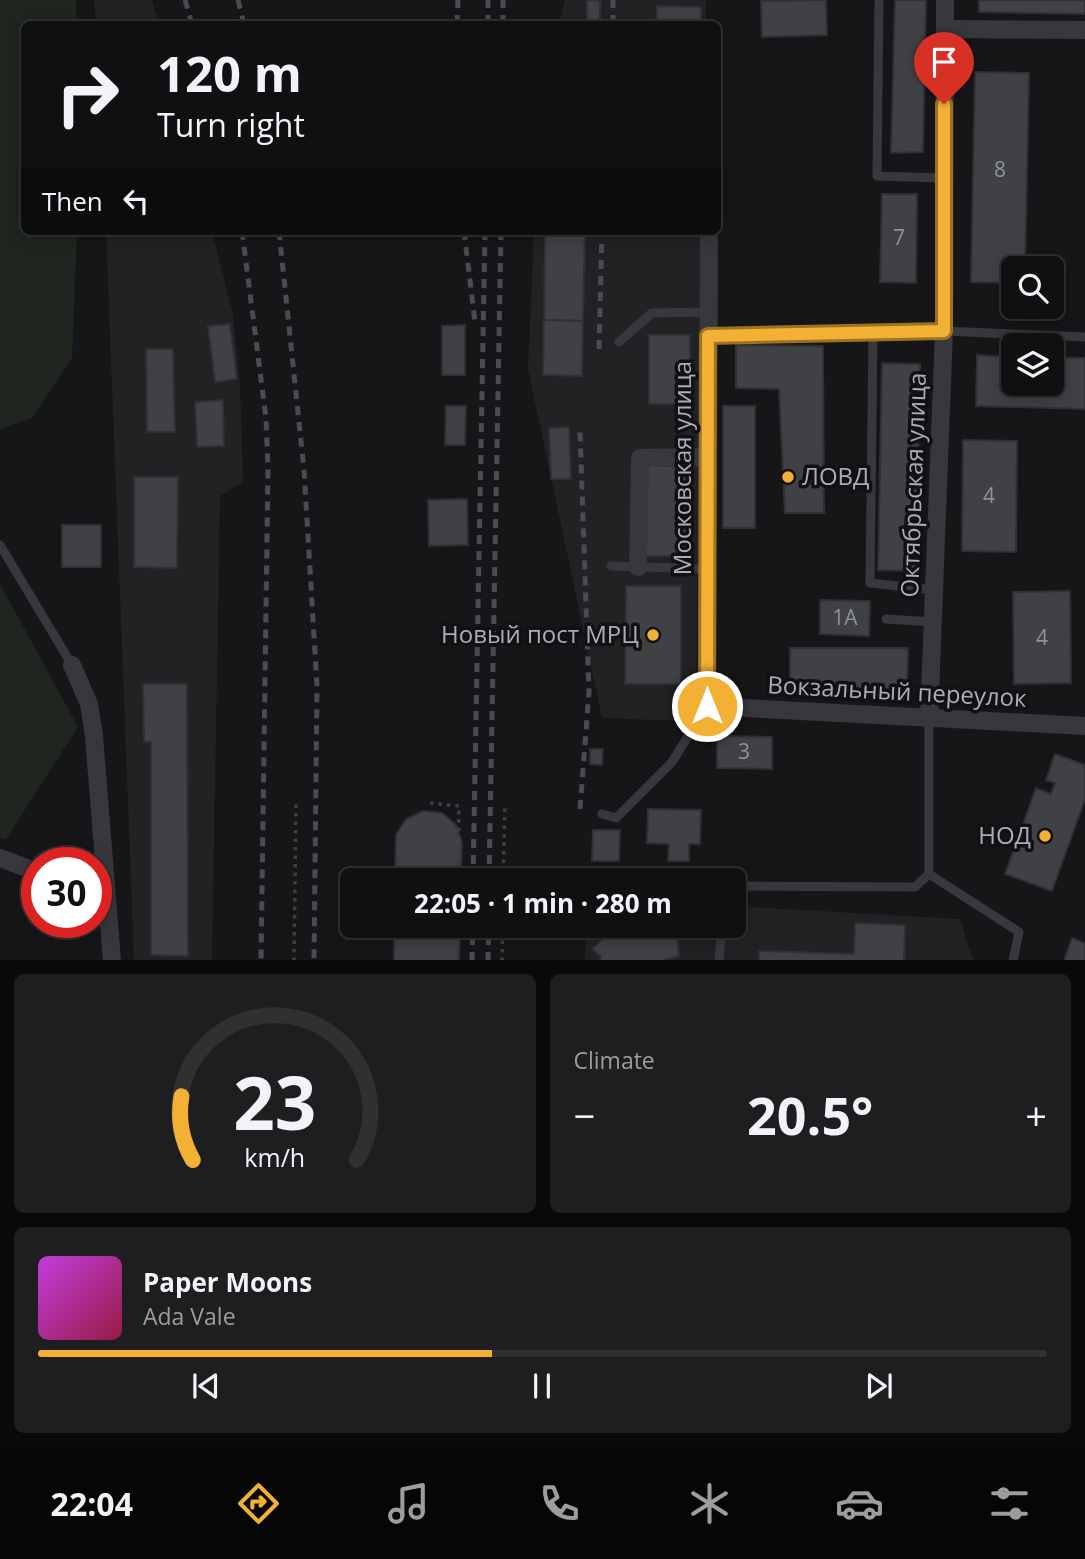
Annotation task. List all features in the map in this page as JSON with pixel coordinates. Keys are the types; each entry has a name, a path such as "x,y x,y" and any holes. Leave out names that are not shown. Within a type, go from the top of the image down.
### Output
{"street":[{"name":"Октябрьская улица","path":"929,720 944,331 945,0"},
{"path":"945,29 1085,30"},
{"name":"Московская улица","path":"707,706 709,235"},
{"path":"638,567 640,458 708,457"},
{"path":"72,665 89,704 94,736 99,847"},
{"name":"Вокзальный переулок","path":"707,706 929,720 1085,726"},
{"path":"0,858 21,866"},
{"path":"108,938 112,960"}],"lane":[{"path":"879,0 877,176 943,178"},
{"path":"619,342 652,313 708,312"},
{"path":"708,336 944,331 1085,337"},
{"path":"873,333 870,583 934,590"},
{"path":"0,545 72,665"},
{"path":"611,566 708,569"},
{"path":"886,619 934,622"},
{"path":"602,814 616,818 672,762 707,706"},
{"path":"746,886 915,887 929,874 929,720"},
{"path":"929,874 1019,932 1013,960"},
{"path":"719,960 721,938"}],"path":[{"path":"294,960 296,801"},
{"path":"430,803 459,806 458,868"},
{"path":"503,868 505,804"},
{"path":"456,960 457,938"},
{"path":"502,960 503,938"}],"shaded area":[{"path":"0,0 76,0 76,21 21,21 21,235 77,235 72,358 32,418 0,429"},
{"path":"94,0 152,0 158,21 96,21"},
{"path":"565,0 706,0 706,21 560,21"},
{"path":"106,235 213,235 233,315 240,385 243,482 220,496 212,960 134,960"},
{"path":"534,235 703,235 696,693 683,721 602,718 528,369"},
{"path":"0,584 78,727 6,839 0,838"},
{"path":"746,907 960,919 973,960 585,960 586,938 746,938"}],"building":[{"path":"587,0 600,1 600,21 587,21"},
{"path":"826,0 827,35 762,37 761,1"},
{"path":"895,0 926,0 923,152 891,153"},
{"path":"979,0 1085,0 1085,14 979,12"},
{"path":"657,6 701,7 701,21 656,21"},
{"path":"975,72 1029,73 1025,256 1001,256 1001,283 971,282"},
{"path":"882,194 917,194 916,283 880,282"},
{"path":"545,235 585,235 583,321 544,320"},
{"path":"544,320 583,321 582,376 543,375"},
{"path":"230,324 237,379 215,382 208,326"},
{"path":"465,325 465,375 442,375 442,326"},
{"path":"649,335 690,335 690,404 649,404"},
{"path":"736,345 823,346 824,513 785,513 779,389 736,388"},
{"path":"146,349 173,349 175,432 147,432"},
{"path":"977,355 1001,356 1001,396 1064,396 1064,358 1085,358 1085,409 976,406"},
{"path":"882,363 920,364 916,571 878,570"},
{"path":"223,400 224,446 197,447 195,402"},
{"path":"446,406 466,406 465,445 445,445"},
{"path":"723,406 755,406 755,528 723,528"},
{"path":"569,427 571,479 551,479 549,428"},
{"path":"963,440 1017,441 1016,552 962,551"},
{"path":"644,466 687,466 687,556 644,556"},
{"path":"134,477 178,477 177,568 134,567"},
{"path":"467,499 468,545 429,546 428,500"},
{"path":"62,525 101,525 101,567 62,567"},
{"name":"Новый пост МРЦ","path":"626,586 681,586 681,684 625,684"},
{"path":"1070,591 1071,683 1014,684 1013,592"},
{"path":"820,600 870,601 869,636 820,634"},
{"path":"790,648 908,648 907,693 790,689"},
{"path":"143,684 187,684 188,956 151,955 151,742 144,742"},
{"path":"717,736 772,737 772,769 717,768"},
{"path":"590,749 603,749 602,765 590,764"},
{"name":"НОД","path":"1055,754 1085,765 1085,799 1052,891 1005,874 1036,788 1051,794 1055,783 1046,780"},
{"path":"648,809 701,810 700,844 689,844 689,861 668,861 669,844 647,843"},
{"path":"423,811 442,813 456,825 462,843 461,868 395,868 396,835 406,819"},
{"path":"593,830 620,830 619,861 592,861"},
{"path":"855,923 905,925 904,960 759,960 759,951 854,954"},
{"path":"394,938 460,938 459,960 394,960"},
{"path":"603,938 677,938 679,956 665,960 600,960 601,957 592,949"},
{"path":"1072,938 1085,943 1085,960 1064,960"}],"railway":[{"path":"185,0 191,21"},
{"path":"238,0 243,21"},
{"path":"457,21 458,0"},
{"path":"488,0 488,21"},
{"path":"503,0 503,21"},
{"path":"613,0 613,21"},
{"path":"243,235 266,418 268,469 261,960"},
{"path":"279,235 304,470 317,686 314,960"},
{"path":"464,235 475,322"},
{"path":"473,868 485,235"},
{"path":"489,868 501,235"},
{"path":"599,349 602,235"},
{"path":"580,430 589,692 580,809"},
{"path":"472,960 473,938"},
{"path":"488,960 489,938"}],"place":[{"name":"ЛОВД","path":"788,477"},
{"name":"Новый пост МРЦ","path":"653,635"},
{"name":"НОД","path":"1045,836"}],"route":[{"path":"707,706 708,336 944,331 944,104"}]}
